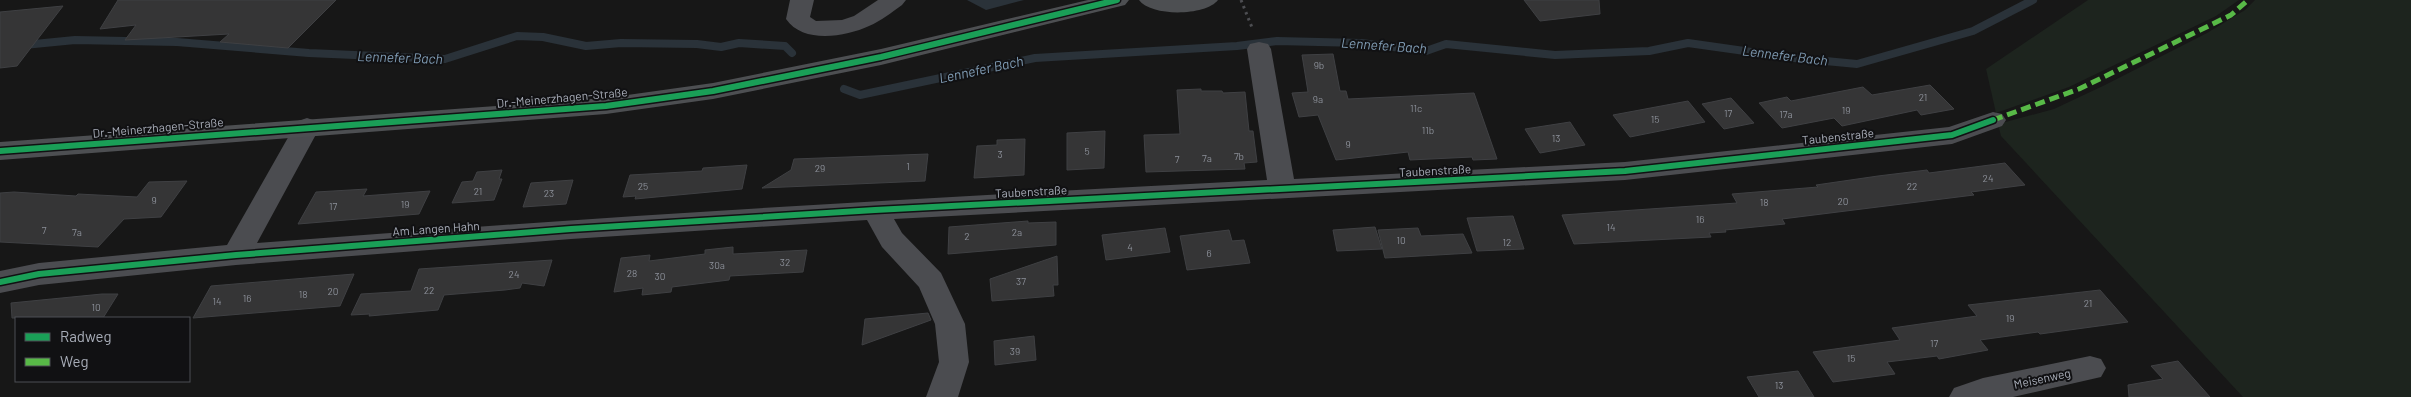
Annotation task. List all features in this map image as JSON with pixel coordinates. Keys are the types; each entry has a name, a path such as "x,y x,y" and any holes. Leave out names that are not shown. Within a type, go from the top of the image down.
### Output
{"main road":[{"name":"Dr.-Meinerzhagen-Straße","path":"0,151 606,106 713,91 881,57 1117,0"},
{"path":"1151,0 1170,6 1183,6 1206,0"}],"street":[{"path":"802,0 798,19 811,28 844,27 862,21 894,0"},
{"path":"1258,44 1282,190"},
{"name":"Taubenstraße","path":"875,210 1625,171 1952,134 1993,120"},
{"path":"236,255 307,127"},
{"path":"875,210 892,240 931,282 950,324 954,362 942,397"},
{"name":"Am Langen Hahn","path":"0,282 39,274 236,255 571,229 875,210"},
{"name":"Meisenweg","path":"1965,397 1983,391 2090,368"}],"path":[{"path":"1241,0 1258,44"}],"shaded area":[{"path":"967,0 1024,0 986,10"},
{"path":"2088,0 2239,0 2216,16 2069,87 1996,113 1986,69"},
{"path":"2255,0 2411,0 2411,397 2243,397 2001,136 1998,124 2054,109 2105,85 2207,33 2245,10"}],"building":[{"path":"118,0 336,0 288,48 220,42 229,34 125,40 136,25 100,29"},
{"path":"1524,0 1599,0 1600,14 1540,21"},
{"path":"63,6 17,66 0,68 0,12"},
{"path":"1333,54 1340,91 1346,91 1348,99 1474,93 1497,159 1473,160 1472,157 1410,160 1408,152 1336,160 1318,115 1299,117 1292,93 1308,92 1302,55"},
{"path":"1930,85 1954,109 1921,115 1917,110 1842,126 1834,118 1782,128 1759,103 1787,97 1791,101 1863,87 1872,95"},
{"path":"1201,89 1201,91 1222,91 1223,93 1245,92 1249,131 1253,131 1257,162 1244,163 1245,169 1146,172 1144,135 1180,134 1177,90"},
{"path":"1731,98 1754,123 1724,129 1702,104"},
{"path":"1688,101 1705,122 1630,137 1613,115"},
{"path":"1570,122 1585,145 1540,153 1525,129"},
{"path":"1105,131 1104,168 1067,170 1067,133"},
{"path":"1025,139 1024,175 974,178 977,146 997,145 997,140"},
{"path":"928,154 925,181 762,188 791,170 794,159"},
{"path":"2005,163 2025,185 1971,192 1974,195 1782,219 1785,224 1709,233 1711,237 1574,244 1562,215 1737,203 1732,194 1818,187 1816,185 1878,176 1927,170 1929,173"},
{"path":"747,165 742,189 635,199 636,196 623,197 630,175 702,171 703,168"},
{"path":"502,170 499,179 502,179 494,200 452,203 462,182 473,181 477,172"},
{"path":"573,180 566,204 523,207 531,183"},
{"path":"187,181 161,217 124,219 98,247 0,242 0,193 137,197 149,182"},
{"path":"367,189 363,196 430,191 419,214 298,224 316,192"},
{"path":"1513,216 1524,249 1477,251 1467,218"},
{"path":"1028,221 1028,223 1056,222 1056,245 948,254 949,227"},
{"path":"1375,227 1382,249 1337,251 1333,230"},
{"path":"1165,228 1170,252 1106,260 1102,235"},
{"path":"1418,228 1421,236 1463,234 1472,253 1385,258 1378,230"},
{"path":"1229,230 1232,241 1244,240 1250,263 1187,270 1180,236"},
{"path":"733,247 733,254 807,250 803,272 730,276 729,280 672,287 671,292 642,295 643,288 614,292 621,258 650,255 649,261 705,254 705,250"},
{"path":"1057,256 1058,285 1053,285 1054,296 992,301 990,279"},
{"path":"552,260 544,286 522,283 520,288 444,295 438,310 369,316 370,314 351,315 361,294 411,291 419,269"},
{"path":"354,274 340,306 193,318 211,286"},
{"path":"2100,290 2128,322 1980,340 1988,350 1939,359 1937,356 1887,362 1895,374 1833,382 1813,352 1900,340 1892,328 1977,316 1968,305"},
{"path":"118,294 104,317 12,318 11,303"},
{"path":"928,313 931,320 862,345 865,319"},
{"path":"1034,336 1036,360 995,365 994,341"},
{"path":"2178,361 2210,397 2129,397 2128,385 2163,379 2151,366"},
{"path":"1798,371 1814,397 1759,397 1747,377"}],"waterway":[{"name":"Lennefer Bach","path":"844,89 860,95 1035,58 1237,46 1277,41 1361,43 1426,51 1446,44 1555,55 1649,51 1688,43 1794,58 1857,64 1973,31 2033,0"},
{"name":"Lennefer Bach","path":"24,45 75,40 177,42 309,53 445,59 517,36 543,37 586,46 621,43 697,44 721,47 739,43 785,46 792,53"}],"marked path":[{"path":"1993,120 2079,89 2231,15 2248,0"}],"cycle path":[{"path":"0,151 606,106 713,91 881,57 1117,0"},
{"path":"0,282 39,274 236,255 571,229 875,210 1625,171 1952,135 1993,120"}]}
